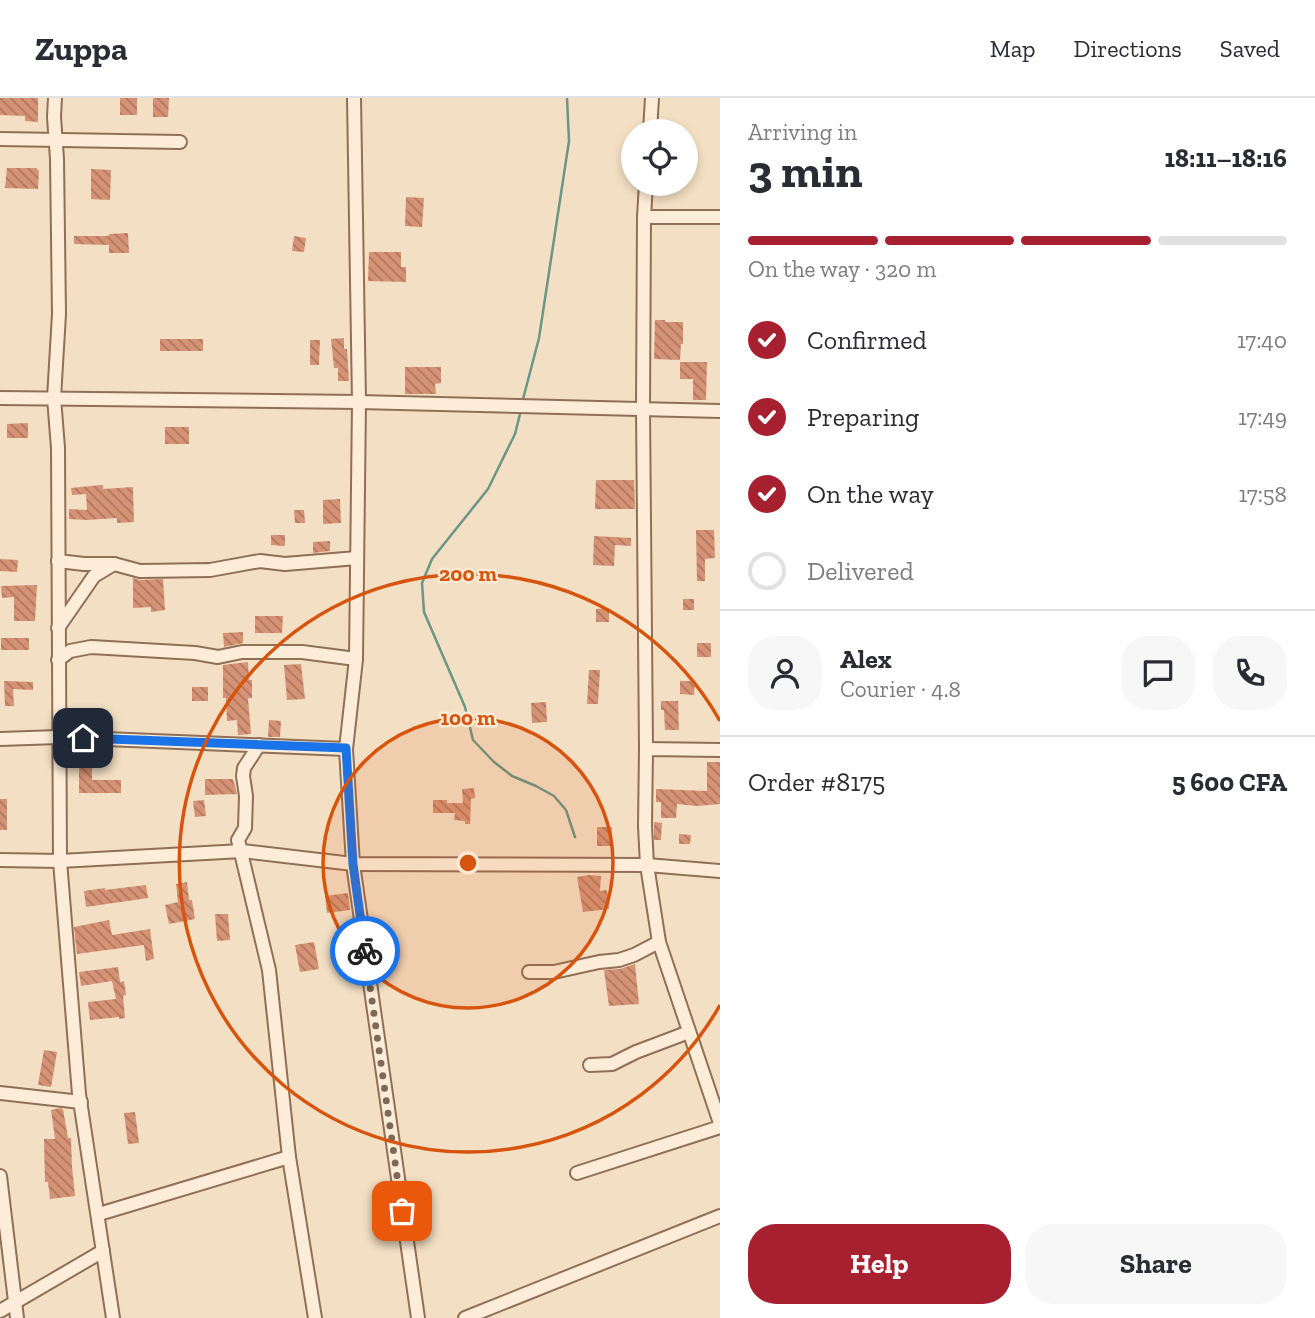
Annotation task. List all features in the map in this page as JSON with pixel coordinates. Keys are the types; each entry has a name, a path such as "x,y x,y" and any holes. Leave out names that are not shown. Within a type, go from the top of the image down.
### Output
{"street":[{"path":"55,98 59,314 54,398 58,448 60,861 81,1102 113,1318"},
{"path":"354,98 359,402 356,659 346,748 353,864 418,1318"},
{"path":"651,119 652,98"},
{"path":"0,139 180,142"},
{"path":"577,1173 720,1125 659,942 648,865 645,826 643,409 645,196"},
{"path":"644,217 720,217"},
{"path":"0,398 359,402 720,411"},
{"path":"58,561 114,564 140,571 210,570 260,561 285,564 357,558"},
{"path":"58,629 94,576 114,564"},
{"path":"58,660 70,651 91,647 195,653 218,657 242,652 302,652 356,659"},
{"path":"0,739 58,737 346,748"},
{"path":"259,745 244,768 245,828 238,840 269,970 289,1157 315,1318"},
{"path":"646,750 720,750"},
{"path":"0,860 60,861 242,851 353,864 648,865 720,871"},
{"path":"529,972 554,972 620,960 659,942"},
{"path":"590,1065 612,1064 689,1032"},
{"path":"0,1093 81,1102"},
{"path":"99,1214 289,1157"},
{"path":"0,1176 17,1318"},
{"path":"465,1318 720,1216"},
{"path":"0,1311 103,1251"}],"building":[{"path":"0,98 38,98 38,122 25,121 25,116 0,115"},
{"path":"120,98 137,98 137,115 120,115"},
{"path":"153,98 169,98 168,117 153,117"},
{"path":"7,168 37,168 38,189 5,188"},
{"path":"91,169 111,170 110,200 91,199"},
{"path":"406,197 424,198 422,227 405,226"},
{"path":"128,233 129,253 109,253 109,245 74,244 74,236"},
{"path":"294,236 306,238 304,252 292,251"},
{"path":"369,252 401,252 401,267 406,267 406,282 368,281"},
{"path":"655,320 683,322 680,360 654,359"},
{"path":"344,338 349,381 338,381 338,368 334,368 331,339"},
{"path":"160,339 203,339 203,351 160,351"},
{"path":"310,340 320,340 319,365 310,365"},
{"path":"680,362 707,362 706,400 693,400 693,379 680,379"},
{"path":"405,367 441,367 441,383 435,384 436,394 405,394"},
{"path":"28,423 28,438 7,438 7,424"},
{"path":"165,427 189,427 189,444 165,444"},
{"path":"596,480 634,480 635,509 595,509"},
{"path":"103,485 103,489 133,487 134,522 117,523 117,518 69,519 69,509 87,510 86,494 72,495 71,488"},
{"path":"340,499 341,523 323,524 323,500"},
{"path":"294,510 304,510 305,523 295,523"},
{"path":"696,530 714,530 715,558 705,559 705,581 697,581"},
{"path":"271,535 285,535 285,546 271,545"},
{"path":"594,536 631,538 631,546 615,545 614,566 593,565"},
{"path":"330,541 330,551 313,553 313,542"},
{"path":"0,559 18,560 17,572 0,571"},
{"path":"133,578 163,579 165,610 151,612 151,607 133,608"},
{"path":"37,585 35,621 14,621 14,597 2,598 1,586"},
{"path":"683,599 694,599 694,610 683,610"},
{"path":"609,608 609,622 596,622 596,609"},
{"path":"255,616 283,616 282,633 255,633"},
{"path":"243,632 243,643 224,647 223,633"},
{"path":"1,638 29,638 29,650 1,650"},
{"path":"697,643 711,643 711,657 697,657"},
{"path":"248,662 249,680 252,680 252,698 248,698 251,734 238,735 237,720 227,721 226,698 223,698 223,665"},
{"path":"301,664 305,699 287,700 284,665"},
{"path":"589,670 600,670 598,704 587,704"},
{"path":"4,681 33,682 33,690 13,689 14,706 5,706"},
{"path":"680,681 695,681 694,695 680,694"},
{"path":"192,687 208,687 208,701 192,701"},
{"path":"661,701 678,701 679,730 665,730"},
{"path":"546,702 547,722 532,723 531,703"},
{"path":"269,720 281,721 280,737 268,737"},
{"path":"79,755 92,756 92,780 121,780 121,793 79,793"},
{"path":"707,762 720,762 720,804 677,804 676,818 661,818 661,802 656,802 656,789 707,791"},
{"path":"205,779 233,779 237,794 205,795"},
{"path":"474,788 470,824 454,820 455,813 433,813 433,800 463,803 462,789"},
{"path":"0,799 7,799 7,830 0,830"},
{"path":"204,800 206,816 195,817 193,801"},
{"path":"654,822 662,823 661,840 654,840"},
{"path":"597,827 612,827 612,846 597,846"},
{"path":"679,834 691,835 690,844 679,844"},
{"path":"601,876 600,891 607,890 609,909 583,912 577,877"},
{"path":"187,882 195,919 169,924 165,905 178,902 176,884"},
{"path":"146,885 148,898 86,907 84,891"},
{"path":"348,893 350,910 327,913 325,896"},
{"path":"215,914 228,914 230,940 217,941"},
{"path":"109,920 112,935 150,929 154,959 146,961 144,945 77,954 74,927"},
{"path":"314,942 319,969 300,972 295,945"},
{"path":"635,964 639,1004 609,1006 604,970"},
{"path":"118,967 120,982 124,981 126,995 123,996 125,1018 90,1020 88,1002 116,999 112,981 81,986 79,972"},
{"path":"44,1050 57,1052 51,1087 38,1085"},
{"path":"63,1109 68,1138 71,1138 75,1196 50,1199 48,1182 45,1182 44,1139 55,1139 51,1110"},
{"path":"135,1112 139,1143 128,1144 124,1113"}],"waterway":[{"path":"522,403 539,338 569,141 567,98"},
{"path":"521,410 515,434 488,489 432,559 422,583 424,612 465,707 473,740 512,776 554,796 566,810 575,837"}],"way so far":[{"path":"365,951 402,1211"}],"route":[{"path":"83,738 346,748 353,864 365,951"}]}
